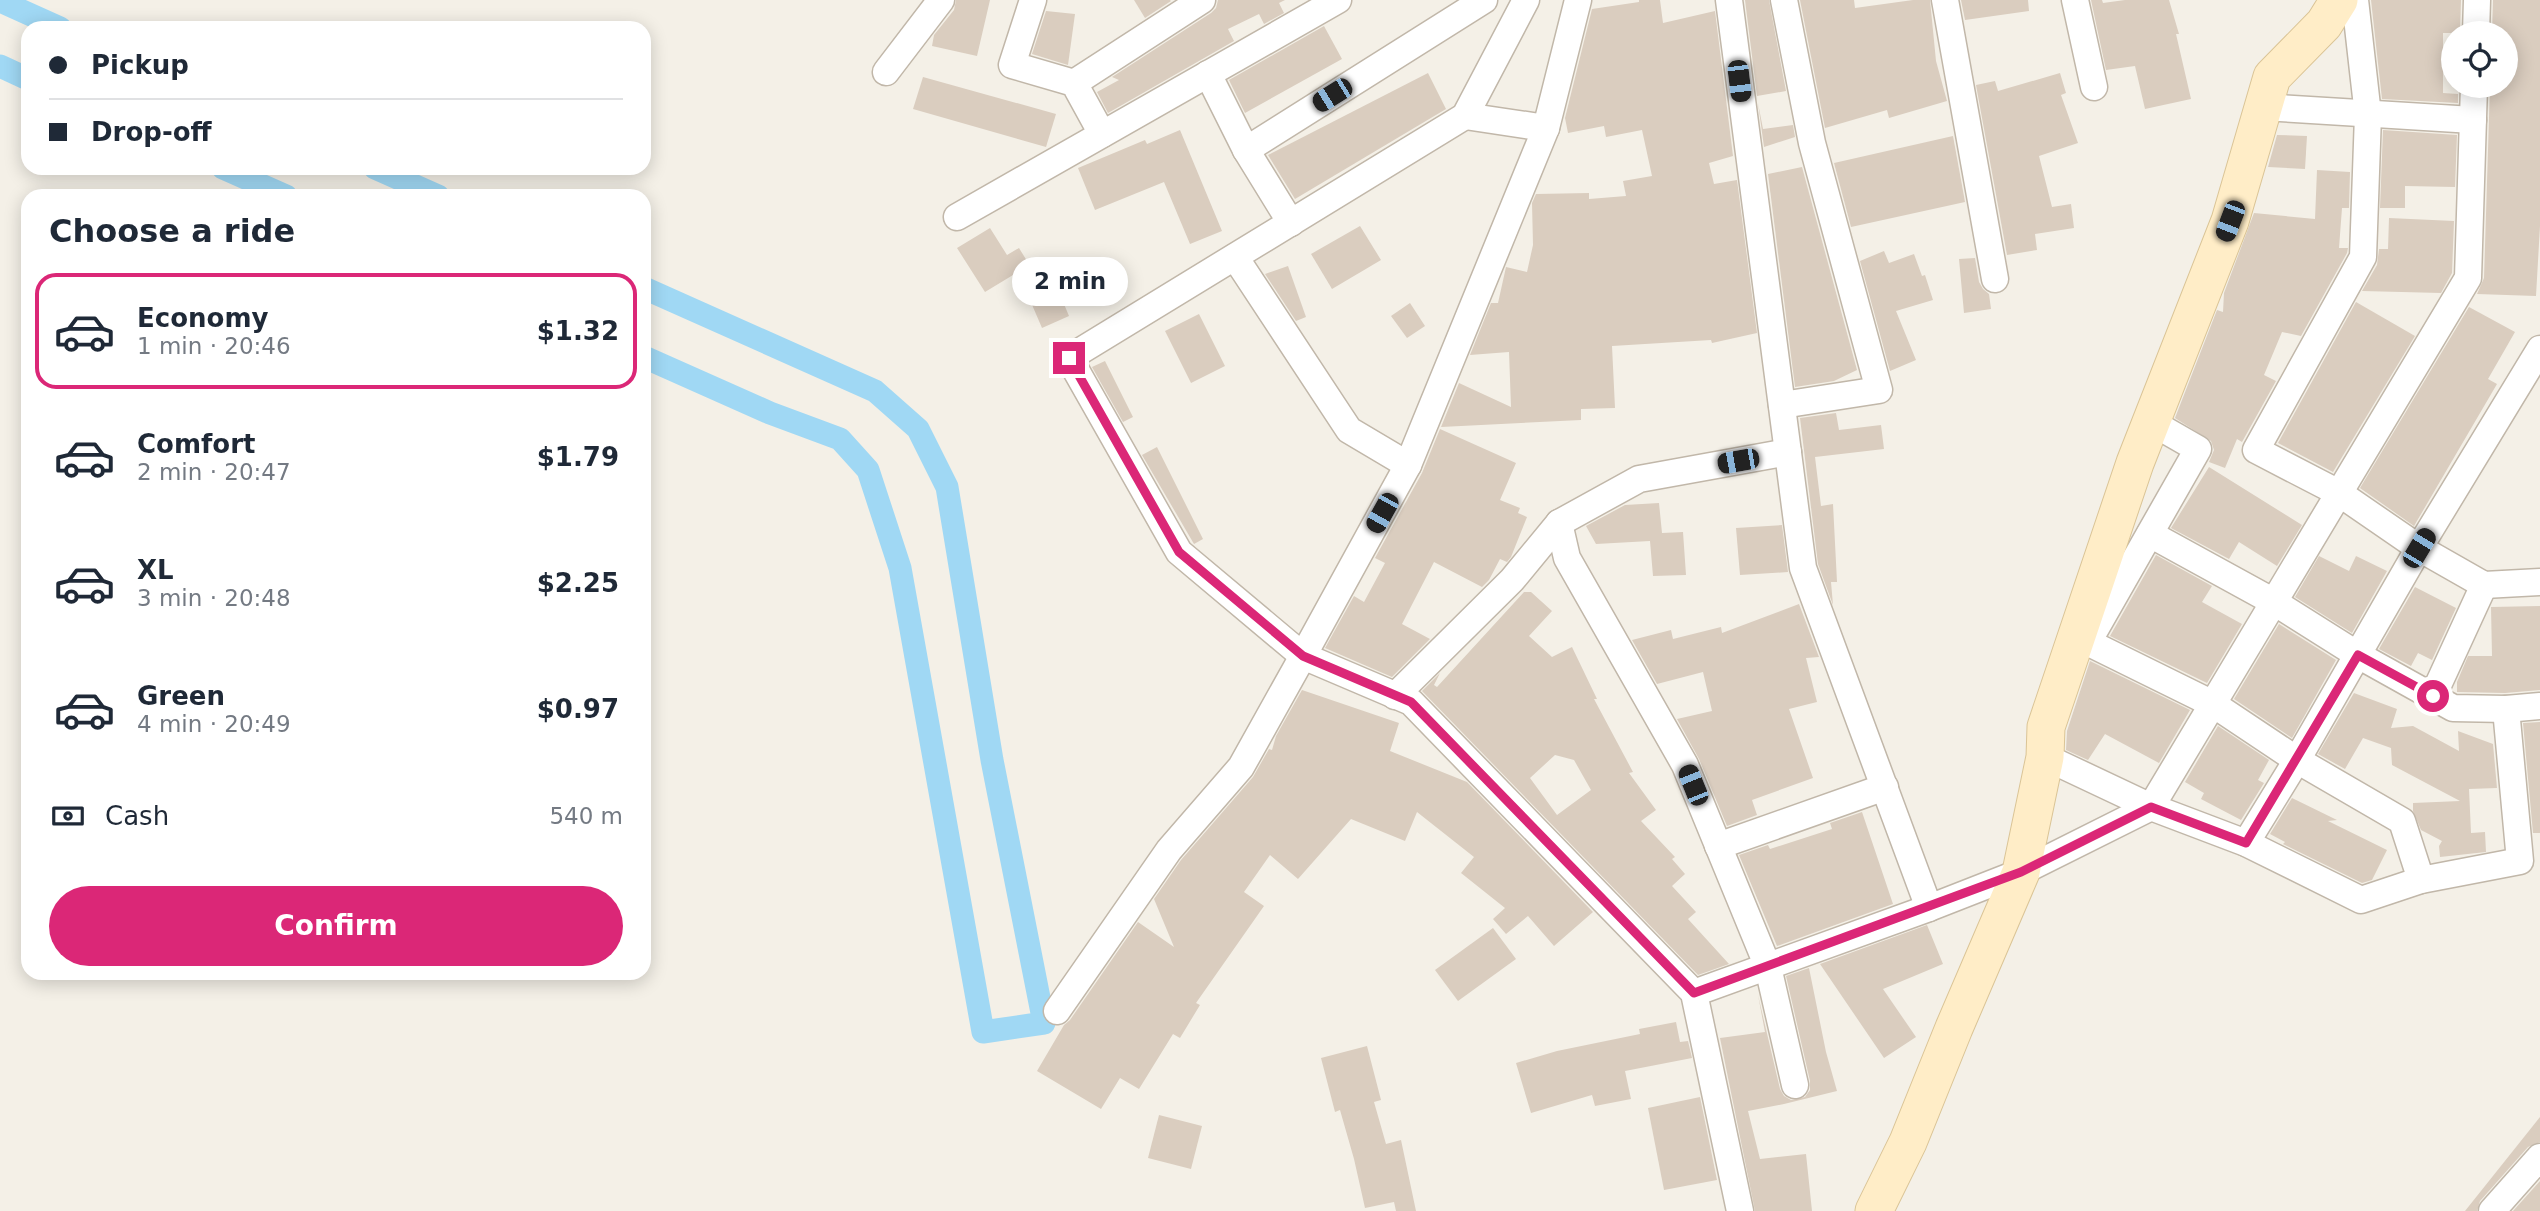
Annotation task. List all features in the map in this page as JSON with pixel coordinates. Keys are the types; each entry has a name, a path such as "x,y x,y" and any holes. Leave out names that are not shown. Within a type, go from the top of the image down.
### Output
{"street":[{"path":"886,72 941,0"},
{"path":"1034,0 1012,65 1074,83 1102,134"},
{"path":"1074,83 1202,0"},
{"path":"1246,150 1484,0"},
{"path":"1526,0 1465,117 1069,358 1179,552 1303,656 1411,702 1694,993 1740,1211"},
{"path":"1057,1011 1169,850 1241,767 1408,466 1546,128 1578,0"},
{"path":"1729,0 1803,568 1928,908"},
{"path":"1782,405 1879,390 1812,143 1784,0"},
{"path":"1945,0 1995,279"},
{"path":"2075,0 2094,87"},
{"path":"1874,1211 1908,1142 2021,872 2045,757 2046,727 2083,639 2134,463 2230,221 2272,77 2324,24 2339,0"},
{"path":"2355,0 2368,115 2363,257 2256,450 2339,493 2419,548 2484,585 2540,582"},
{"path":"2476,21 2477,0"},
{"path":"957,217 1332,1"},
{"path":"1208,74 1246,150 1291,223"},
{"path":"1694,993 2021,872 2151,807 2468,278 2474,98"},
{"path":"2263,107 2473,120"},
{"path":"1465,117 1546,128"},
{"path":"1235,257 1349,430 1408,466"},
{"path":"2246,843 2419,548 2540,349"},
{"path":"2083,639 2150,534 2198,449 2151,422"},
{"path":"1395,696 1512,580 1559,523 1639,479 1788,452"},
{"path":"1559,523 1567,558 1685,765 1768,967 1795,1086"},
{"path":"2150,534 2274,602 2358,655 2453,708 2507,709 2540,706"},
{"path":"2433,696 2484,585"},
{"path":"2083,639 2213,704 2297,760 2402,821 2421,880"},
{"path":"2045,757 2151,807 2246,843 2361,900 2421,880 2520,861 2507,709"},
{"path":"1718,846 1885,787"},
{"path":"2492,1211 2540,1157"}],"building":[{"path":"956,0 990,0 977,56 932,46 934,35 954,10"},
{"path":"1134,0 1170,0 1171,1 1145,18"},
{"path":"1218,0 1285,0 1279,3 1284,13 1264,24 1259,14 1228,29 1234,41 1108,113 1097,92 1119,80 1112,77 1211,13"},
{"path":"1639,0 1660,0 1663,23 1715,11 1733,156 1709,163 1714,184 1737,180 1757,333 1712,343 1711,340 1612,346 1615,408 1581,409 1581,420 1441,427 1459,383 1511,407 1509,352 1470,355 1491,303 1498,303 1506,267 1527,272 1533,245 1532,203 1536,194 1589,193 1589,199 1626,196 1623,181 1652,176 1642,130 1606,137 1604,126 1568,133 1565,118 1592,9"},
{"path":"1745,0 1769,0 1786,91 1757,96"},
{"path":"1800,0 1854,0 1855,8 1930,0 1936,61 1947,101 1889,118 1887,110 1825,128"},
{"path":"1961,0 2028,0 2029,11 1965,20"},
{"path":"2091,0 2102,0 2103,3 2169,0 2179,34 2176,34 2191,99 2145,109 2135,66 2106,70"},
{"path":"2371,0 2461,0 2460,21 2441,21 2441,98 2458,98 2458,103 2382,99"},
{"path":"2493,0 2540,0 2540,226 2536,296 2477,294 2484,278 2490,98 2518,98 2518,21 2492,21"},
{"path":"1046,11 1075,14 1068,65 1032,54"},
{"path":"1324,26 1342,59 1245,113 1229,80"},
{"path":"1428,73 1446,109 1295,199 1268,155"},
{"path":"2060,73 2066,93 2061,95 2078,143 2039,156 2052,207 2071,204 2074,228 2035,234 2037,250 2007,255 1976,85 1995,81 1998,91"},
{"path":"923,77 1056,114 1046,147 913,109"},
{"path":"1758,103 1763,129 1793,125 1795,137 1764,147"},
{"path":"1180,130 1222,231 1190,244 1164,182 1095,210 1078,168 1145,140 1147,144"},
{"path":"2383,130 2457,135 2455,187 2405,186 2405,208 2380,208"},
{"path":"2277,135 2307,136 2305,169 2268,167"},
{"path":"1953,136 1965,202 1851,227 1834,163"},
{"path":"1802,167 1857,370 1834,381 1795,387 1768,174"},
{"path":"2317,170 2350,172 2349,208 2342,208 2339,248 2348,248 2347,253 2301,336 2282,332 2264,375 2276,381 2242,442 2237,439 2225,468 2209,462 2214,450 2211,441 2175,418 2217,310 2223,312 2224,293 2254,213 2315,219"},
{"path":"2389,218 2454,221 2452,273 2441,293 2362,291 2377,265 2379,249 2388,249"},
{"path":"1360,226 1381,260 1332,289 1311,254"},
{"path":"990,228 1007,255 1019,248 1045,290 1056,285 1069,316 1042,328 1018,272 985,292 957,248"},
{"path":"1884,251 1889,263 1914,254 1922,276 1925,275 1933,300 1896,311 1916,360 1890,371 1860,261"},
{"path":"1975,258 1979,282 1989,294 1991,309 1964,313 1959,259"},
{"path":"1288,266 1306,317 1296,321 1265,274"},
{"path":"2356,302 2415,336 2333,472 2278,443"},
{"path":"1410,303 1425,326 1407,338 1391,316"},
{"path":"2469,307 2515,332 2488,379 2497,384 2414,526 2360,488"},
{"path":"1199,314 1225,366 1191,383 1165,331"},
{"path":"1105,361 1133,417 1123,422 1092,367"},
{"path":"1836,413 1839,430 1881,425 1884,449 1815,457 1821,506 1833,504 1837,582 1831,582 1833,605 1818,564 1800,418"},
{"path":"1440,429 1516,463 1500,500 1520,508 1518,513 1527,517 1511,557 1507,562 1500,559 1489,580 1482,587 1434,562 1402,624 1430,639 1392,677 1325,648 1354,596 1364,602 1385,563 1375,558 1422,473"},
{"path":"1157,447 1203,539 1194,544 1142,455"},
{"path":"2209,467 2302,525 2277,566 2239,542 2229,559 2171,528"},
{"path":"1659,503 1662,533 1683,532 1686,575 1653,576 1650,541 1596,544 1586,526 1625,505"},
{"path":"1782,525 1788,572 1740,575 1736,528"},
{"path":"2156,555 2212,586 2202,602 2242,624 2207,683 2110,636"},
{"path":"2319,556 2349,571 2356,556 2387,571 2352,633 2295,597"},
{"path":"2415,587 2456,608 2432,660 2418,653 2411,666 2379,649"},
{"path":"1524,592 1531,592 1552,611 1529,636 1552,657 1572,647 1597,699 1594,699 1633,772 1629,773 1656,810 1641,821 1675,857 1672,859 1685,874 1672,886 1696,912 1688,919 1729,964 1698,975 1422,691 1440,673 1434,685 1437,687","holes":["1555,755 1574,760 1591,790 1557,815 1530,778"]},
{"path":"1799,604 1819,657 1806,658 1817,702 1789,709 1813,778 1752,800 1757,815 1727,826 1699,759 1677,719 1712,711 1703,672 1657,684 1632,640 1671,630 1673,639 1721,627 1722,633"},
{"path":"2540,606 2540,690 2505,693 2457,692 2457,682 2468,656 2492,656 2491,607"},
{"path":"2279,624 2336,660 2292,738 2234,699"},
{"path":"2090,661 2190,710 2159,763 2105,734 2088,760 2066,750 2067,731"},
{"path":"1302,690 1399,723 1390,751 1467,782 1593,912 1554,946 1528,916 1506,934 1493,919 1505,908 1461,873 1474,857 1417,812 1405,841 1351,819 1298,879 1270,855 1244,892 1264,906 1196,1003 1200,1005 1180,1038 1173,1034 1139,1089 1120,1078 1101,1109 1037,1071 1064,1025 1138,922 1174,947 1154,899 1181,860 1253,777 1269,749 1272,750 1276,736"},
{"path":"2354,693 2397,709 2391,728 2413,726 2459,751 2458,731 2493,744 2497,788 2469,789 2471,833 2485,832 2486,852 2440,857 2439,846 2442,841 2421,830 2413,811 2413,803 2460,801 2392,765 2391,748 2363,738 2345,769 2318,754"},
{"path":"2540,722 2540,833 2533,833 2523,723"},
{"path":"2218,726 2269,760 2258,780 2264,783 2241,820 2201,799 2204,793 2185,782"},
{"path":"2292,798 2337,820 2328,821 2387,850 2372,880 2362,883 2283,844 2285,842 2270,834"},
{"path":"1862,812 1893,904 1777,946 1739,855 1768,845 1770,849 1832,829 1830,823"},
{"path":"1927,925 1943,964 1883,989 1916,1037 1884,1058 1820,964"},
{"path":"1493,928 1516,959 1458,1001 1435,970"},
{"path":"1809,968 1837,1091 1748,1111 1760,1159 1806,1154 1812,1211 1755,1211 1720,1038 1765,1032 1758,995 1780,1089 1784,1096 1791,1100 1805,1097 1810,1090 1810,1081 1786,976"},
{"path":"1676,1022 1680,1042 1688,1041 1692,1058 1625,1071 1631,1099 1595,1106 1592,1095 1531,1113 1516,1063 1557,1051 1640,1034 1639,1029"},
{"path":"1367,1046 1381,1100 1374,1102 1386,1144 1401,1140 1416,1211 1396,1211 1394,1202 1365,1208 1340,1110 1335,1112 1321,1058"},
{"path":"1700,1097 1717,1180 1664,1190 1648,1108"},
{"path":"1159,1115 1202,1126 1191,1169 1148,1158"},
{"path":"2540,1117 2540,1142 2528,1147 2480,1201 2477,1211 2465,1211"},
{"path":"2540,1181 2540,1211 2513,1211"}],"waterway":[{"path":"0,1 44,21"},
{"path":"0,66 21,76"},
{"path":"239,175 270,189"},
{"path":"391,175 422,189"},
{"path":"651,291 875,391 918,429 947,487 992,760 1044,1023 983,1032 900,568 868,470 840,439 770,413 651,360"}],"route":[{"path":"1069,358 1179,552 1303,656 1411,702 1694,993 2021,872 2151,807 2246,843 2358,655 2433,696"}]}
